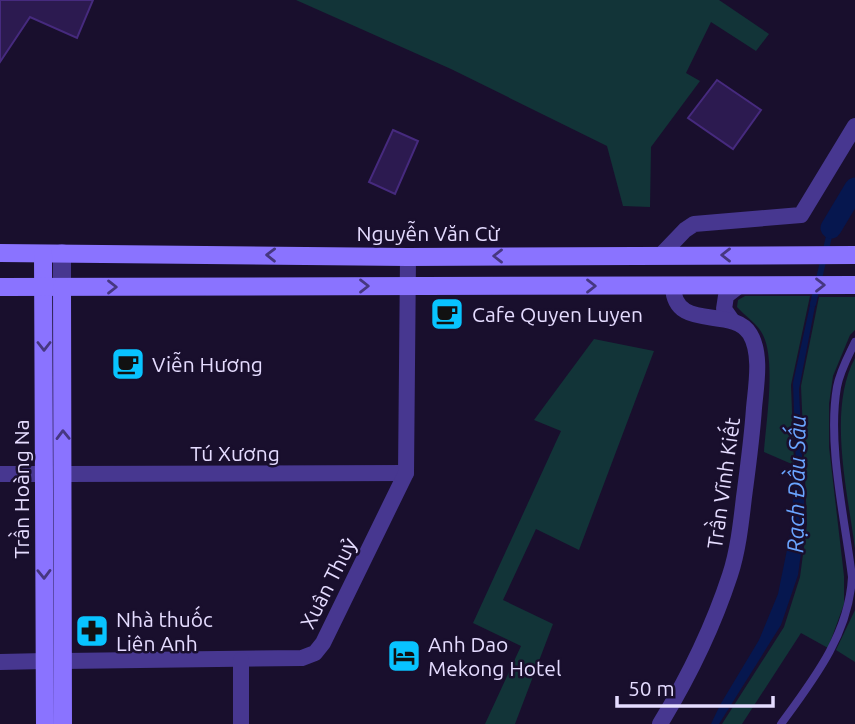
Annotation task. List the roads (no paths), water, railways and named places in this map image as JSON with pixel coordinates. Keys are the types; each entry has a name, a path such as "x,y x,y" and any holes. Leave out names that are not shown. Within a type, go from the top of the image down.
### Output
{"main road":[{"name":"Nguyễn Văn Cừ","path":"0,253 408,257 855,255"},
{"name":"Trần Hoàng Na","path":"43,254 45,724"},
{"path":"0,287 855,285"},
{"name":"Trần Hoàng Na","path":"62,287 63,724"}],"street":[{"path":"660,255 694,224 801,215 855,126"},
{"path":"62,253 62,287"},
{"name":"Xuân Thuỷ","path":"64,661 241,660 302,658 315,653 323,643 406,473 408,257"},
{"path":"673,286 673,295 679,305 697,317 731,319"},
{"path":"731,319 724,309 726,296 738,286"},
{"name":"Trần Vĩnh Kiết","path":"660,724 691,668 712,620 730,574 740,527 752,437 757,367 750,334 741,324 731,319"},
{"name":"Tú Xương","path":"64,474 406,473"},
{"path":"0,474 44,474"},
{"path":"241,660 241,724"},
{"path":"0,662 45,662"}],"lane":[{"path":"781,724 821,669 848,609 852,577 836,452 835,414 842,368 855,342"}],"water":[{"name":"Rạch Đầu Sấu","path":"812,296 817,296 799,389 805,523 798,575 781,625 719,724 711,724 759,640 778,594 790,535 796,467 793,383"}],"waterway":[{"path":"831,228 855,188"},
{"name":"Rạch Đầu Sấu","path":"813,304 831,228"}],"place":[{"name":"Cafe Quyen Luyen","path":"447,314"},
{"name":"Viễn Hương","path":"128,364"},
{"name":"Nhà thuốc Liên Anh","path":"92,631"},
{"name":"Anh Dao Mekong Hotel","path":"404,656"}]}
